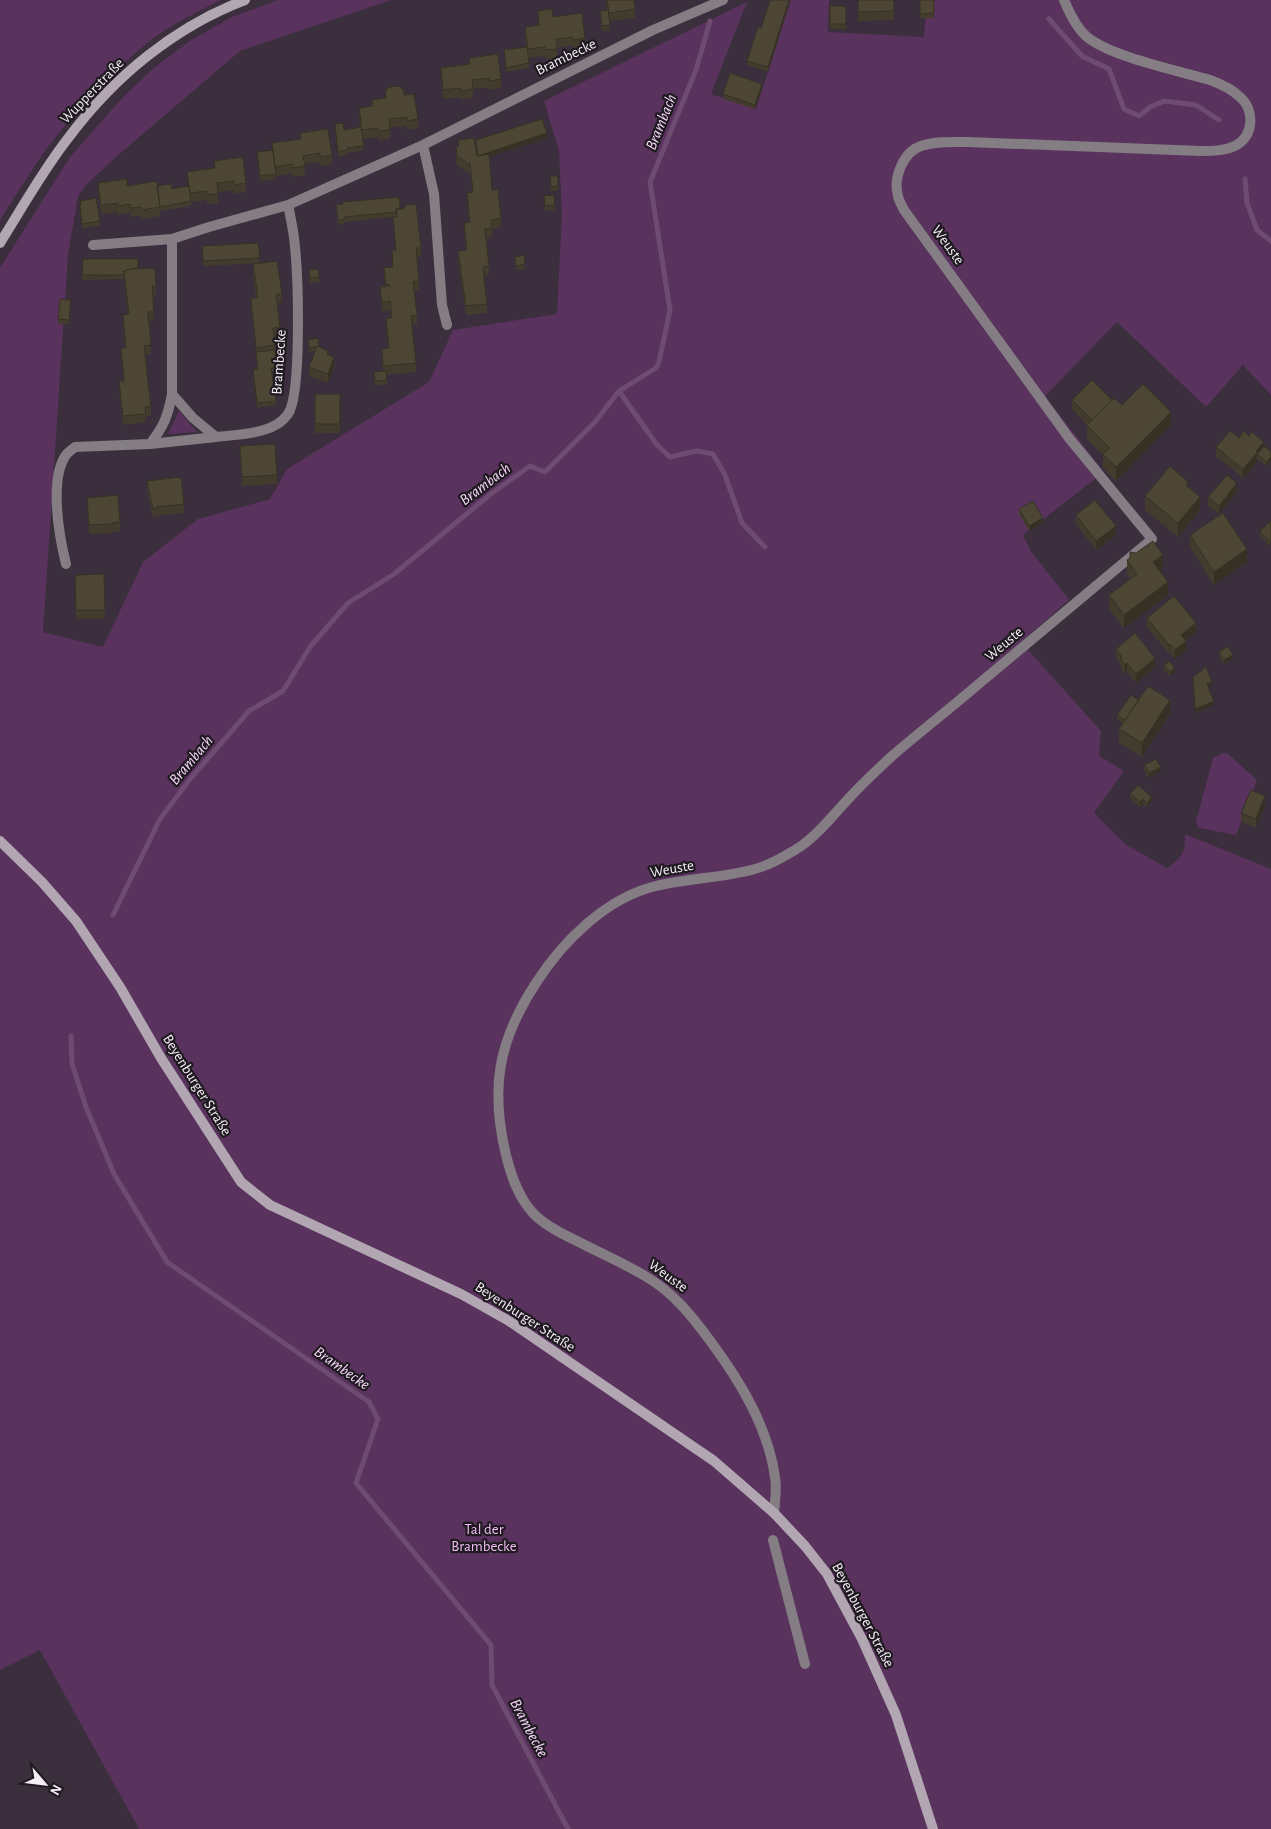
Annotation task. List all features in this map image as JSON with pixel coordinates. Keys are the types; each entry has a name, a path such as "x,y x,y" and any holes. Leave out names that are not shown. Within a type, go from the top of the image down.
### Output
{"main road":[{"name":"Wupperstraße","path":"0,243 68,137 128,72 190,25 244,0"},
{"name":"Beyenburger Straße","path":"0,841 42,882 81,928 120,987 161,1058 241,1182 270,1205 461,1294 509,1321 714,1461 774,1513 805,1546 827,1574 862,1639 896,1715 933,1829"}],"street":[{"name":"Brambecke","path":"93,245 172,239 288,205 423,144 653,30 723,0"},
{"name":"Weuste","path":"774,1513 775,1475 758,1421 747,1395 734,1373 698,1324 665,1289 646,1276 559,1232 537,1218 519,1193 509,1167 499,1121 498,1083 502,1058 508,1037 517,1017 539,978 564,948 598,914 613,903 635,892 657,886 718,877 758,868 792,852 814,836 851,795 892,756 1152,539 1069,438 904,210 897,195 899,171 904,160 911,151 921,146 968,142 1200,151 1221,150 1236,145 1245,137 1251,126 1250,111 1241,97 1224,85 1104,48 1086,36 1069,12 1064,0"},
{"path":"423,144 434,194 442,305 448,325"},
{"name":"Brambecke","path":"66,564 58,530 58,475 66,454 75,447 150,444 216,438 264,430 275,425 288,414 293,398 297,368 297,290 295,245 288,205"},
{"path":"150,444 162,430 168,415 172,394 172,239"},
{"path":"172,394 193,418 216,438"},
{"path":"773,1540 805,1664"}],"green space":[{"path":"0,0 221,0 185,18 159,34 100,86 77,111 48,148 0,220"},
{"name":"Tal der Brambecke","path":"278,0 391,0 240,51 117,156 84,187 78,196 68,255 43,632 103,647 143,562 198,519 270,499 287,469 429,382 453,330 557,314 562,214 559,151 544,101 747,2 711,94 756,109 791,0 829,0 828,32 924,37 927,0 1271,0 1271,395 1243,365 1206,407 1117,322 1045,396 1104,472 1023,535 1031,551 1069,600 1021,642 1101,731 1099,756 1124,771 1094,813 1125,844 1167,868 1182,854 1185,845 1185,834 1271,869 1271,1829 139,1829 40,1650 0,1670 0,268 70,157 124,96 155,67 191,40 232,17"},
{"path":"179,411 196,431 196,432 168,434"},
{"path":"1227,753 1257,780 1236,835 1199,828 1196,822 1213,758"}],"building":[{"path":"607,0 634,0 635,9 609,13"},
{"path":"770,0 789,0 768,67 747,61 758,27 761,28"},
{"path":"858,0 894,0 894,11 858,12"},
{"path":"920,0 934,0 934,13 920,14"},
{"path":"830,6 846,6 846,24 830,24"},
{"path":"552,9 553,17 582,13 585,38 574,40 573,37 556,39 557,49 546,50 545,47 528,49 525,27 539,25 538,11"},
{"path":"608,10 610,25 602,26 600,11"},
{"path":"527,47 529,63 506,68 504,50"},
{"path":"498,54 501,79 489,81 489,78 472,80 473,89 461,91 461,88 443,90 441,68 470,64 469,58"},
{"path":"730,73 762,84 755,105 723,94"},
{"path":"398,86 403,89 404,95 414,94 418,119 407,121 407,117 389,119 390,130 378,131 378,128 362,130 359,108 372,106 372,100 386,98 385,91 389,87"},
{"path":"542,119 547,133 478,156 476,140"},
{"path":"343,123 344,130 361,127 364,146 347,148 347,150 338,152 335,124"},
{"path":"328,129 332,155 320,157 320,153 303,156 305,166 292,168 292,164 275,167 272,143 301,139 300,133"},
{"path":"474,138 477,156 489,154 492,190 498,189 501,218 491,220 492,228 485,229 489,266 483,267 487,304 466,306 458,251 467,250 464,223 470,222 467,193 473,192 470,163 468,164 457,156 456,147 459,146 458,140"},
{"path":"273,150 276,174 260,176 257,152"},
{"path":"243,157 246,183 234,185 234,181 217,183 218,194 207,195 207,191 190,193 187,172 215,168 214,161"},
{"path":"550,176 558,176 558,186 551,187"},
{"path":"127,179 127,186 157,181 160,207 142,210 141,207 131,208 130,204 118,206 118,203 101,205 98,183"},
{"path":"171,184 172,189 189,186 191,201 160,207 157,186"},
{"path":"554,195 555,205 545,206 544,196"},
{"path":"399,197 400,209 396,209 397,212 344,217 344,220 338,220 336,205 343,204 343,202"},
{"path":"96,198 100,221 82,224 81,201"},
{"path":"416,204 421,248 416,248 419,281 413,282 417,315 411,316 416,363 383,366 382,349 389,348 386,318 392,318 390,301 382,302 380,287 389,286 389,284 386,285 384,268 393,267 392,251 396,250 393,217 397,217 396,209 403,209 406,205"},
{"path":"258,243 260,258 203,261 202,246"},
{"path":"524,255 525,264 516,266 515,257"},
{"path":"83,259 138,259 138,268 124,271 124,275 82,275"},
{"path":"277,261 282,294 276,294 280,327 273,328 275,345 256,348 251,298 258,297 253,264"},
{"path":"153,268 155,270 156,285 152,286 154,312 148,312 151,345 144,346 151,407 145,407 146,414 123,416 119,381 124,381 121,348 126,348 123,315 129,314 124,271"},
{"path":"318,269 319,277 310,278 309,270"},
{"path":"60,299 71,300 69,320 58,319"},
{"path":"318,338 319,346 309,348 308,340"},
{"path":"317,346 328,351 327,354 334,357 328,374 309,367"},
{"path":"275,350 278,367 271,368 276,401 257,403 253,370 258,369 256,352"},
{"path":"386,371 387,380 375,381 374,372"},
{"path":"1092,380 1112,400 1092,420 1072,400"},
{"path":"1143,384 1171,412 1116,467 1103,454 1110,448 1087,425 1114,398 1122,405"},
{"path":"315,394 340,394 340,424 315,424"},
{"path":"1230,431 1239,438 1244,431 1249,436 1252,432 1264,442 1243,469 1216,447"},
{"path":"275,444 277,475 242,477 240,446"},
{"path":"1264,446 1271,451 1271,457 1267,462 1257,454"},
{"path":"1170,466 1188,482 1186,485 1200,497 1178,523 1145,496"},
{"path":"1227,475 1237,483 1219,506 1208,497"},
{"path":"181,477 184,504 153,509 147,481"},
{"path":"118,495 120,522 89,525 87,498"},
{"path":"1095,500 1116,526 1096,541 1076,515"},
{"path":"1033,501 1043,518 1029,526 1019,509"},
{"path":"1223,513 1247,549 1214,572 1190,535"},
{"path":"1271,521 1271,541 1270,542 1260,531"},
{"path":"1153,541 1163,555 1153,562 1168,582 1124,615 1109,595 1137,574 1127,560 1130,558 1130,552 1136,553"},
{"path":"104,574 105,610 76,610 75,575"},
{"path":"1174,596 1196,623 1181,635 1186,641 1175,650 1147,618"},
{"path":"1135,633 1155,658 1136,674 1127,663 1125,665 1116,649"},
{"path":"1228,646 1233,655 1224,660 1219,652"},
{"path":"1169,661 1175,668 1170,672 1164,665"},
{"path":"1206,667 1212,682 1207,684 1214,701 1195,709 1193,677"},
{"path":"1148,686 1170,700 1142,743 1119,729"},
{"path":"1131,695 1139,700 1125,720 1117,715"},
{"path":"1156,759 1161,767 1149,773 1144,765"},
{"path":"1138,785 1152,797 1147,803 1143,799 1140,802 1130,794"},
{"path":"1251,790 1265,796 1256,819 1241,813"}],"waterway":[{"path":"1049,19 1082,56 1109,69 1124,109 1139,116 1150,107 1164,101 1196,105 1219,120"},
{"name":"Brambach","path":"113,915 160,819 190,779 249,711 283,691 310,647 348,603 394,574 492,493 530,466 545,472 595,422 619,391 656,368 659,362 670,310 650,182 696,70 710,21"},
{"path":"1245,179 1247,203 1257,230 1271,241"},
{"path":"619,391 657,445 670,457 697,451 713,454 725,475 742,523 765,547"},
{"name":"Brambecke","path":"71,1036 72,1064 86,1107 114,1174 167,1262 369,1402 378,1419 356,1483 491,1645 492,1685 568,1829"}]}
